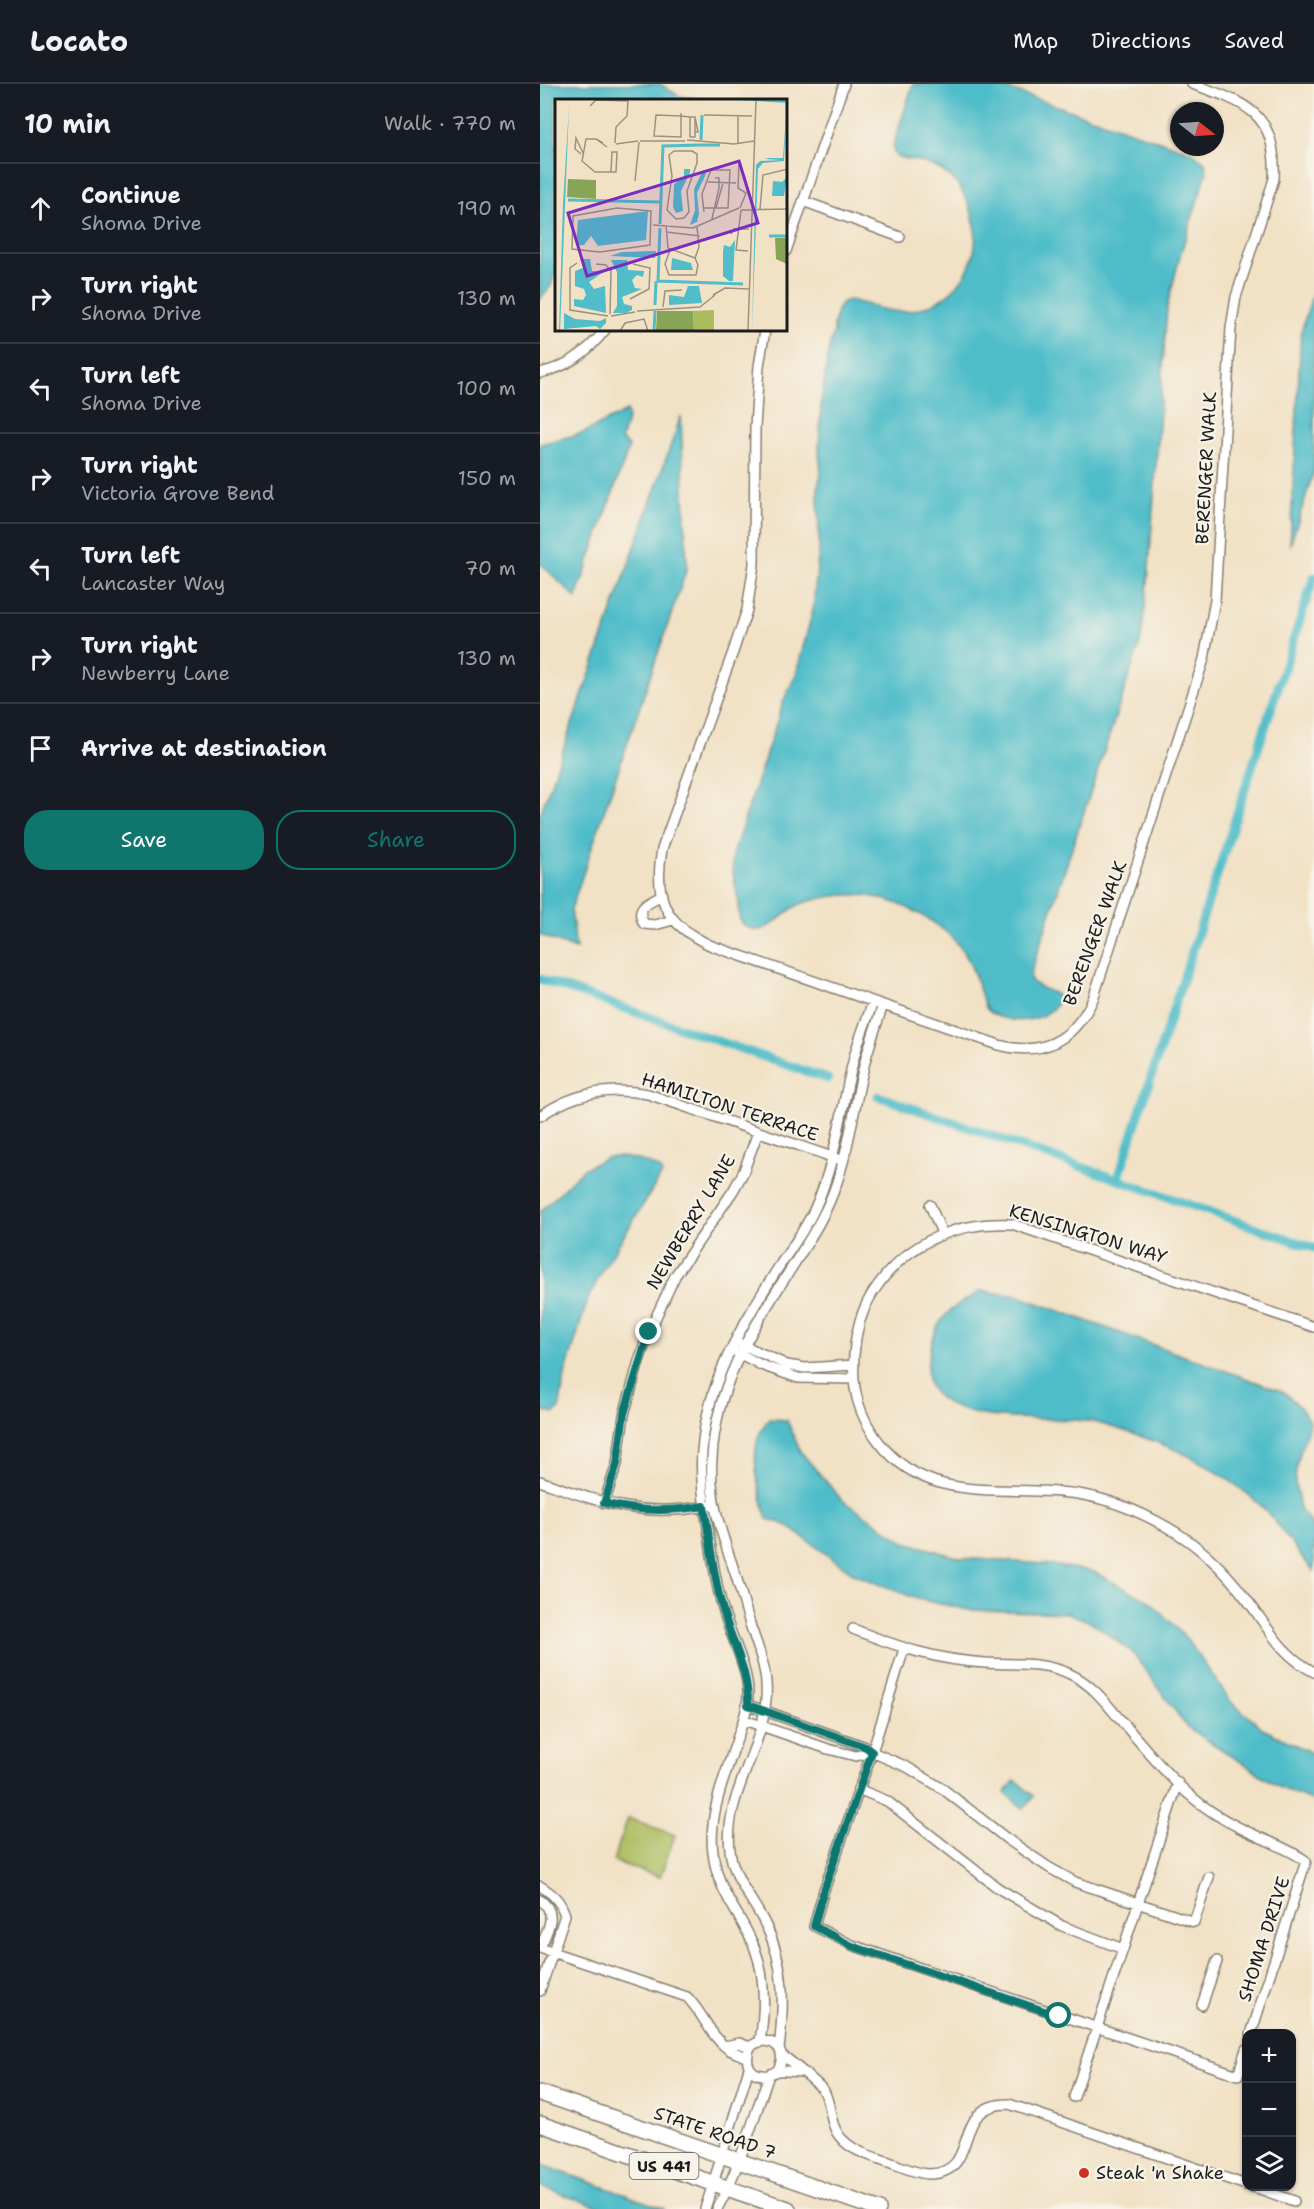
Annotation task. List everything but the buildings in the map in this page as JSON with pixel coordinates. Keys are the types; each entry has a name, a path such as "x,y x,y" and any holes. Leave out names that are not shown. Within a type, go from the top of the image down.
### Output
{"main road":[{"name":"STATE ROAD 7","path":"540,2093 878,2209"},
{"name":"US 441","path":"540,2124 788,2209"}],"street":[{"path":"788,245 844,84"},
{"name":"BERENGER WALK","path":"765,332 759,366 755,427 754,564 747,610 662,849 658,872 662,895 673,920 692,937 712,946 999,1045 1026,1049 1040,1048 1069,1034 1087,1012 1093,999 1204,659 1215,600 1231,328 1236,297 1274,179 1275,160 1273,145 1267,129 1255,114 1241,102 1192,84"},
{"path":"802,201 900,237"},
{"path":"540,373 558,368 582,354 603,332"},
{"path":"662,895 644,904 640,910 640,917 644,924 651,926 673,920"},
{"path":"760,2041 764,1992 758,1960 750,1938 719,1882 712,1850 713,1818 717,1800 748,1705 744,1665 732,1639 713,1573 709,1506 712,1457 715,1432 727,1384 742,1350 754,1326 817,1227 833,1193 855,1053 873,1002"},
{"path":"717,2209 739,2162 773,2073 783,2062 781,2053 783,2008 779,1962 774,1942 735,1871 730,1849 730,1823 733,1807 764,1711 766,1683 763,1666 718,1528 701,1485 702,1450 707,1417 720,1371 732,1345 814,1211 838,1159 883,1005"},
{"name":"HAMILTON TERRACE","path":"540,1115 584,1094 632,1091 648,1094 838,1159"},
{"name":"NEWBERRY LANE","path":"604,1503 617,1464 624,1414 649,1332 675,1276 738,1182 752,1154 758,1132"},
{"path":"930,1205 942,1233"},
{"name":"KENSINGTON WAY","path":"1314,1327 1012,1224 976,1225 942,1233 926,1241 904,1256 885,1275 875,1289 860,1321 855,1338 854,1365 859,1406 874,1435 896,1460 909,1470 924,1478 955,1488 1006,1492 1056,1491 1080,1494 1105,1500 1151,1518 1180,1535 1213,1560 1246,1598 1279,1646 1314,1672"},
{"path":"732,1345 787,1365 805,1368 854,1365"},
{"path":"742,1350 761,1365 798,1378 854,1379"},
{"path":"540,1481 604,1503 630,1509 657,1511 709,1506"},
{"name":"SHOMA DRIVE","path":"853,1629 904,1649 944,1658 986,1664 1015,1663 1045,1666 1070,1673 1092,1688 1178,1783 1202,1805 1256,1836 1294,1852 1306,1861 1253,2029"},
{"path":"904,1649 814,1926 852,1946 1238,2075 1242,2062"},
{"path":"748,1705 866,1747 872,1752 908,1767 943,1789 1007,1839 1075,1882 1194,1922 1209,1877"},
{"path":"744,1720 828,1749 856,1756 872,1752"},
{"path":"1074,2097 1178,1783"},
{"path":"858,1789 888,1801 998,1888 1062,1926 1123,1949"},
{"path":"540,1886 554,1894 565,1915 540,1991"},
{"path":"540,1900 552,1916 540,1948 687,1997 698,2008 709,2029 725,2046 746,2057"},
{"path":"1202,2005 1217,1961"},
{"path":"705,2209 749,2067 746,2057 750,2047 760,2041 772,2043 801,2072 816,2081 824,2091 835,2131 841,2139 855,2150 926,2174 950,2169 959,2159 972,2124 982,2110 994,2104 1009,2104 1242,2184"},
{"path":"725,2046 739,2043 750,2047"},
{"path":"749,2067 760,2074 801,2072"},
{"path":"1264,2191 1294,2201"}],"green space":[{"path":"628,1818 675,1835 660,1877 613,1861"}],"water":[{"path":"540,84 660,84 679,96 698,99 555,99 555,274 551,286 540,299"},
{"path":"913,84 993,84 1170,145 1170,156 1197,156 1205,162 1207,172 1181,252 1167,307 1148,583 1141,640 1031,972 1030,979 1033,982 1057,995 1059,999 1054,1008 1045,1014 1024,1020 1002,1018 985,1007 967,958 954,940 930,920 901,905 871,896 850,895 823,898 803,903 767,927 756,930 742,923 738,912 733,854 784,700 796,674 813,610 819,547 818,485 821,474 819,452 821,404 837,310 843,302 849,300 901,312 928,306 945,297 958,284 968,269 974,252 976,234 973,216 960,188 948,175 936,167 897,157 893,146"},
{"path":"1314,290 1314,471 1290,546 1301,332"},
{"path":"627,411 628,418 621,439 629,447 576,598 540,563 540,444 583,433"},
{"path":"681,416 687,568 571,909 576,949 540,935 540,815"},
{"path":"608,1157 643,1161 662,1171 662,1174 602,1271 588,1299 566,1371 559,1409 554,1414 540,1410 540,1212 583,1169"},
{"path":"981,1291 1018,1296 1284,1392 1300,1407 1310,1422 1297,1462 1295,1481 1300,1509 1314,1528 1314,1571 1257,1502 1222,1475 1183,1453 1093,1422 981,1415 959,1409 942,1400 930,1386 927,1375 928,1358 935,1331 952,1309"},
{"path":"770,1419 787,1420 800,1451 841,1499 905,1542 961,1558 1044,1564 1092,1571 1151,1602 1188,1640 1231,1702 1265,1730 1314,1754 1314,1801 1281,1788 1187,1727 1132,1652 1093,1623 1068,1613 969,1610 917,1599 854,1574 786,1525 767,1519 760,1495 756,1453 757,1440 762,1428"},
{"path":"1015,1780 1034,1796 1024,1809 1005,1793"},
{"path":"540,2164 665,2209 605,2209 540,2187"}],"waterway":[{"path":"1118,1179 1314,577"},
{"path":"540,979 828,1079"},
{"path":"878,1096 1314,1248"}],"place":[{"name":"Steak 'n Shake","path":"1084,2173"}],"route":[{"path":"649,1332 630,1390 617,1464 604,1503 657,1511 704,1506 713,1573 736,1649 744,1665 748,1705 866,1747 872,1752 824,1890 814,1926 852,1946 906,1962 1059,2016"}]}
